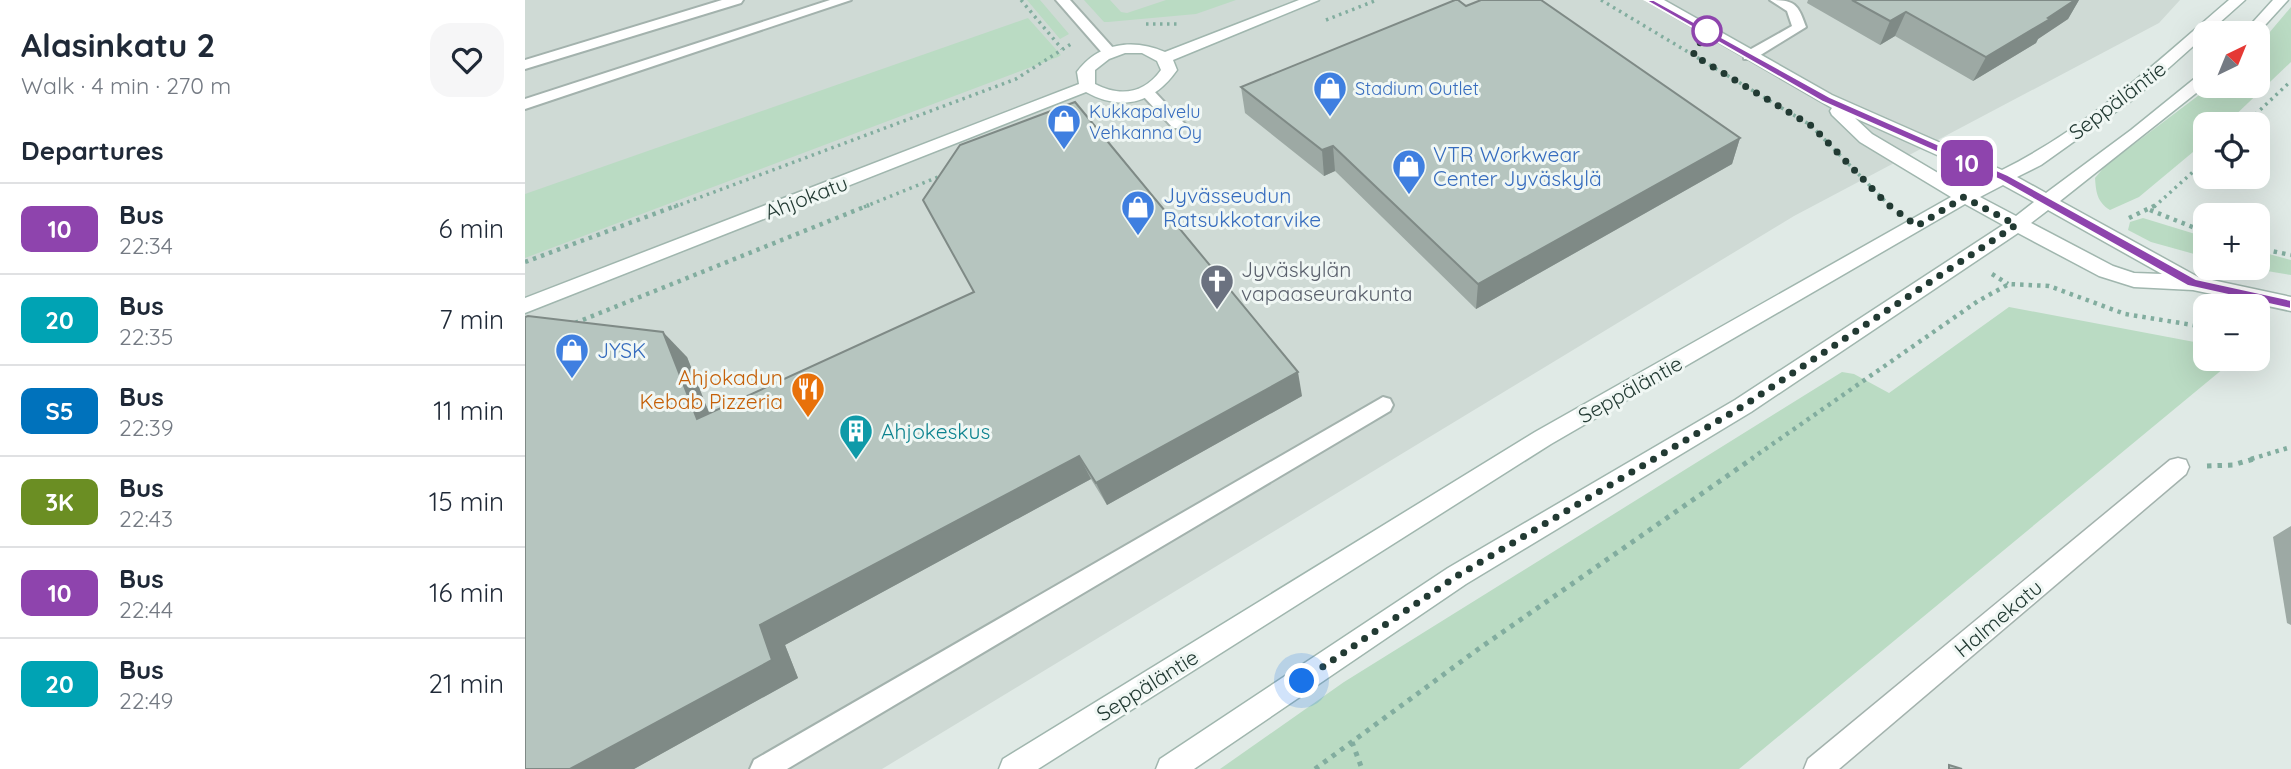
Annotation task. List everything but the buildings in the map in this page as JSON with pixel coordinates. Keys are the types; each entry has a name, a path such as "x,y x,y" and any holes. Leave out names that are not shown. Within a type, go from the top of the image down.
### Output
{"main road":[{"path":"1164,58 1312,0"},
{"name":"Seppäläntie","path":"1013,769 1543,438 1964,197 2035,161 2129,94 2238,0"},
{"path":"2261,21 2281,0"},
{"path":"1653,1 1826,99 2004,178 2193,283"},
{"path":"1128,48 1145,49 1164,58 1169,70 1161,84 1148,93 1124,98 1102,96 1087,86 1085,72 1093,61 1109,52 1128,48"},
{"name":"Ahjokatu","path":"525,306 1087,86"},
{"name":"Seppäläntie","path":"1170,769 1457,576 1743,406 2016,225 2193,87"},
{"path":"1826,99 1866,138 1964,197 2106,271 2134,280 2193,283 2291,304"},
{"name":"Halmekatu","path":"1818,769 2178,467"}],"lane":[{"path":"525,65 736,0"},
{"path":"525,104 844,0"},
{"path":"1063,0 1109,52"},
{"path":"1749,56 1800,27 1793,9 1777,0"},
{"path":"1148,93 1178,125"},
{"path":"763,769 1383,405"}],"path":[{"path":"1021,0 1062,49"},
{"path":"1315,25 1377,0"},
{"path":"1601,0 1812,126 1887,204 1917,226"},
{"path":"1143,23 1180,24"},
{"path":"525,262 1016,79 1062,49 1093,34"},
{"path":"2258,112 2291,81"},
{"path":"569,325 948,173"},
{"path":"2150,210 2193,227"},
{"path":"2270,251 2291,256"},
{"path":"1315,769 1523,618 1978,301 2009,284 2049,286 2125,314 2193,325"},
{"path":"2178,467 2233,465 2291,447"},
{"path":"1352,742 1363,769"}],"shaded area":[{"path":"525,0 2180,0 2159,23 1794,216 882,769 525,769"}],"green space":[{"path":"1027,0 1040,0 1069,34 1060,39"},
{"path":"1084,0 1110,0 1121,12 1127,13 1166,0 1236,0 1196,14 1104,22"},
{"path":"2291,7 2291,62 2270,82 2270,32"},
{"path":"1028,18 1061,55 525,258 525,194"},
{"path":"2195,98 2253,98 2239,112 2193,112 2193,152 2139,197 2110,210 2102,204 2096,188 2095,178 2105,166"},
{"path":"2143,218 2193,233 2193,254 2151,242 2128,230 2130,222"},
{"path":"2270,254 2291,260 2291,275 2270,272"},
{"path":"2009,307 2193,342 2193,371 2220,371 1739,769 1220,769 1344,682 1842,372 1854,374 1889,393"}],"bus line":[{"name":"10","path":"1650,0 1826,99 2004,178 2193,283 2291,304"}],"place":[{"name":"Stadium Outlet","path":"1330,118"},
{"name":"Kukkapalvelu Vehkanna Oy","path":"1064,151"},
{"name":"VTR Workwear Center Jyväskylä","path":"1409,196"},
{"name":"Jyvässeudun Ratsukkotarvike","path":"1138,237"},
{"name":"Jyväskylän vapaaseurakunta","path":"1217,311"},
{"name":"JYSK","path":"572,380"},
{"name":"Ahjokadun Kebab Pizzeria","path":"808,419"},
{"name":"Ahjokeskus","path":"856,461"}],"route":[{"path":"1302,681 1457,576 1743,406 2016,225 1964,197 1917,226 1887,204 1812,126 1693,55 1707,31"}]}
